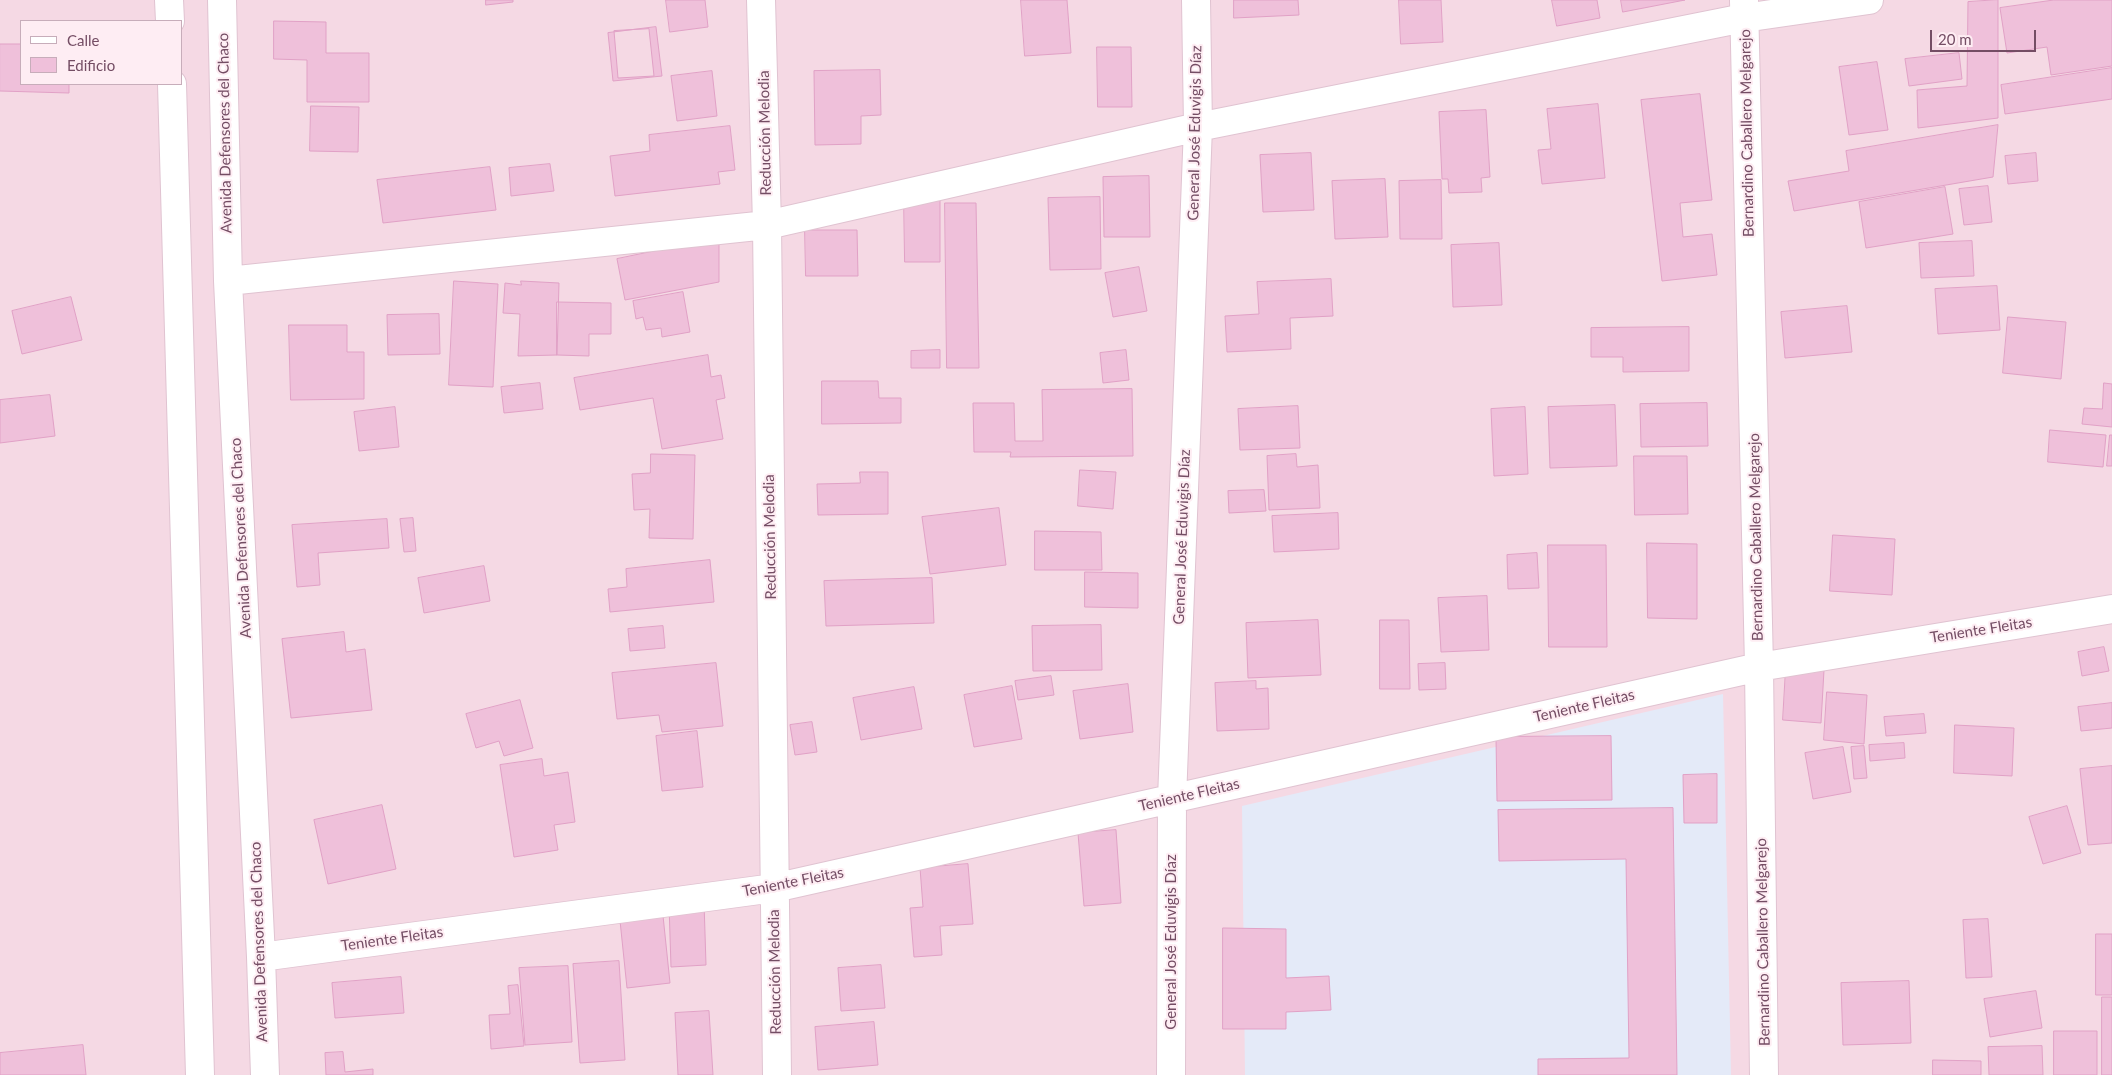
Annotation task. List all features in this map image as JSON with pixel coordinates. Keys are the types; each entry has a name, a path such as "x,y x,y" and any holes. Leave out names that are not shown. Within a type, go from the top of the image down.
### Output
{"street":[{"path":"169,0 170,20"},
{"name":"Avenida Defensores del Chaco","path":"222,0 228,281 265,1075"},
{"name":"Reducción Melodia","path":"761,0 767,225 777,1075"},
{"name":"General José Eduvigis Díaz","path":"1171,1075 1172,799 1198,127 1196,0"},
{"path":"228,281 767,225 1198,127 1744,9 1869,0"},
{"name":"Bernardino Caballero Melgarejo","path":"1744,9 1759,667 1764,1075"},
{"path":"172,85 200,1075"},
{"name":"Teniente Fleitas","path":"261,957 774,888 1759,667 2112,609"}],"shaded area":[{"path":"0,0 2112,0 2112,1075 0,1075"},
{"path":"1723,694 1731,1075 1245,1075 1242,806"}],"building":[{"path":"486,0 513,0 513,2 486,5"},
{"path":"666,0 705,0 708,27 670,32"},
{"path":"1021,0 1067,0 1071,53 1025,56"},
{"path":"1234,0 1298,0 1299,15 1234,18"},
{"path":"1399,0 1441,0 1443,42 1401,44"},
{"path":"1552,0 1597,0 1600,18 1557,26"},
{"path":"1621,0 1685,0 1623,12"},
{"path":"1998,0 1998,118 1918,128 1917,90 1967,86 1968,2"},
{"path":"2054,0 2112,0 2112,66 2051,75 2047,47 2007,53 2000,8"},
{"path":"274,21 326,22 326,53 369,53 369,102 307,102 307,60 274,59"},
{"path":"656,27 662,76 613,81 608,33"},
{"path":"649,29 654,76 618,78 614,31"},
{"path":"0,44 20,44 20,85 69,85 69,93 0,91"},
{"path":"1097,47 1131,47 1132,107 1098,107"},
{"path":"1959,53 1962,79 1909,86 1905,59"},
{"path":"1877,62 1888,130 1849,135 1839,67"},
{"path":"2112,68 2112,99 2005,114 2001,85"},
{"path":"880,70 881,115 861,116 861,144 815,145 814,71"},
{"path":"712,71 717,116 677,121 671,76"},
{"path":"1700,94 1712,200 1680,203 1683,237 1712,234 1717,275 1662,281 1641,100"},
{"path":"1598,104 1605,178 1542,184 1538,150 1551,149 1547,109"},
{"path":"311,106 359,107 358,152 310,151"},
{"path":"1486,110 1490,177 1481,178 1482,192 1449,193 1448,179 1442,179 1439,112"},
{"path":"1998,125 1993,177 1794,211 1788,181 1849,171 1846,151"},
{"path":"730,126 735,170 718,172 720,184 615,196 610,156 650,151 649,135"},
{"path":"1311,153 1314,210 1263,212 1260,155"},
{"path":"2036,153 2038,181 2008,184 2005,156"},
{"path":"550,164 554,191 511,196 509,168"},
{"path":"490,167 496,210 383,223 377,180"},
{"path":"1149,176 1150,237 1104,237 1103,177"},
{"path":"1385,179 1388,237 1335,239 1332,181"},
{"path":"1441,180 1442,239 1400,239 1399,181"},
{"path":"1988,186 1992,222 1964,225 1959,189"},
{"path":"1945,187 1953,234 1866,248 1859,202"},
{"path":"1100,197 1101,269 1050,270 1048,198"},
{"path":"904,198 940,198 940,262 905,262"},
{"path":"945,203 976,203 979,368 947,368"},
{"path":"805,230 857,230 858,276 806,276"},
{"path":"719,238 719,282 625,300 617,259"},
{"path":"1972,241 1974,276 1921,278 1919,243"},
{"path":"1499,243 1502,305 1453,307 1451,245"},
{"path":"1139,267 1147,311 1113,317 1105,273"},
{"path":"1331,279 1333,316 1290,318 1291,349 1227,352 1225,316 1259,314 1257,282"},
{"path":"454,281 498,284 493,387 449,385"},
{"path":"521,281 559,283 557,355 518,356 520,314 503,313 505,283 521,285"},
{"path":"1997,286 2000,330 1938,334 1935,289"},
{"path":"683,292 690,332 662,337 661,328 646,330 643,317 636,319 633,301"},
{"path":"71,297 82,340 22,354 12,311"},
{"path":"557,302 611,303 611,334 589,334 589,356 557,355"},
{"path":"1847,306 1852,352 1785,358 1781,312"},
{"path":"439,314 440,354 388,355 387,315"},
{"path":"2008,317 2066,322 2061,379 2003,373"},
{"path":"289,325 347,325 347,352 364,352 364,399 291,400"},
{"path":"1689,327 1689,371 1623,372 1623,357 1591,357 1591,328"},
{"path":"940,350 940,368 911,368 911,351"},
{"path":"1126,350 1129,380 1103,383 1100,353"},
{"path":"708,355 711,377 721,375 725,398 716,400 723,439 662,449 653,398 580,410 574,378"},
{"path":"822,381 878,381 879,398 901,398 901,423 822,424"},
{"path":"540,383 543,409 504,413 501,387"},
{"path":"2104,383 2112,384 2112,427 2082,424 2084,408 2102,409"},
{"path":"1132,389 1133,456 1010,457 1011,452 974,452 973,403 1014,403 1015,441 1043,441 1042,390"},
{"path":"50,395 55,436 0,443 0,400"},
{"path":"1707,403 1708,446 1641,447 1640,404"},
{"path":"1615,405 1617,466 1550,468 1548,407"},
{"path":"1298,406 1300,448 1240,450 1238,409"},
{"path":"395,407 399,447 359,451 354,412"},
{"path":"1525,407 1528,474 1494,476 1491,409"},
{"path":"2050,430 2106,435 2103,467 2048,462"},
{"path":"2110,435 2112,435 2112,466 2107,466"},
{"path":"651,454 695,455 693,539 649,538 650,509 634,510 632,474 650,473"},
{"path":"1296,454 1297,467 1318,465 1320,508 1269,510 1267,456"},
{"path":"1634,456 1687,456 1688,514 1635,515"},
{"path":"1080,470 1116,472 1113,509 1078,506"},
{"path":"860,472 888,472 888,514 818,515 817,484 860,483"},
{"path":"1264,490 1266,511 1229,513 1228,491"},
{"path":"999,508 1006,565 930,574 922,517"},
{"path":"1338,513 1339,549 1274,552 1272,516"},
{"path":"413,518 416,551 404,552 400,519"},
{"path":"387,519 389,548 318,553 320,585 297,587 292,525"},
{"path":"1035,531 1101,532 1102,570 1035,570"},
{"path":"1833,535 1895,539 1892,595 1830,591"},
{"path":"1647,543 1697,544 1697,619 1648,618"},
{"path":"1548,545 1606,545 1607,647 1549,647"},
{"path":"1537,553 1539,588 1508,589 1507,555"},
{"path":"710,560 714,602 610,612 608,589 627,587 626,569"},
{"path":"484,566 490,601 424,613 418,578"},
{"path":"1085,572 1138,573 1138,608 1085,607"},
{"path":"932,578 934,623 826,626 824,581"},
{"path":"1487,596 1489,650 1441,652 1438,598"},
{"path":"1318,620 1321,675 1248,678 1246,623"},
{"path":"1380,620 1409,620 1410,689 1380,689"},
{"path":"1101,625 1102,670 1033,671 1032,626"},
{"path":"663,626 665,648 630,651 628,629"},
{"path":"344,632 346,652 365,649 372,710 291,718 282,639"},
{"path":"2104,647 2109,671 2082,676 2078,652"},
{"path":"716,663 723,726 662,732 659,715 617,719 612,673"},
{"path":"1445,663 1446,689 1419,690 1418,664"},
{"path":"1786,668 1824,670 1821,723 1783,720"},
{"path":"1051,676 1054,695 1018,700 1015,681"},
{"path":"1256,681 1256,689 1268,688 1269,729 1217,731 1215,683"},
{"path":"1128,684 1133,732 1080,739 1073,691"},
{"path":"1012,686 1022,739 974,747 964,695"},
{"path":"914,687 922,729 861,740 853,698"},
{"path":"1827,692 1867,695 1864,744 1824,740"},
{"path":"520,700 533,748 504,756 499,741 476,748 466,714"},
{"path":"2112,703 2112,728 2081,731 2078,707"},
{"path":"1924,714 1926,733 1886,736 1884,717"},
{"path":"812,722 817,752 795,755 790,725"},
{"path":"1955,725 2014,728 2012,776 1954,773"},
{"path":"697,731 703,787 662,791 656,736"},
{"path":"1611,736 1612,800 1497,801 1496,737"},
{"path":"1904,743 1905,758 1870,761 1869,745"},
{"path":"1864,746 1867,778 1854,779 1851,747"},
{"path":"1843,747 1851,792 1813,799 1805,753"},
{"path":"542,759 544,776 568,772 575,822 554,825 558,850 514,857 500,765"},
{"path":"2112,766 2112,843 2088,845 2080,769"},
{"path":"1717,774 1717,823 1684,823 1683,775"},
{"path":"382,805 396,869 328,884 314,820"},
{"path":"2067,806 2081,853 2043,864 2029,817"},
{"path":"1673,808 1677,1075 1538,1075 1538,1059 1629,1058 1626,859 1499,861 1498,810"},
{"path":"1116,830 1121,903 1084,906 1078,833"},
{"path":"968,864 973,924 940,926 942,955 914,957 910,908 923,907 920,868"},
{"path":"704,902 706,965 671,967 669,904"},
{"path":"662,906 670,983 627,988 619,911"},
{"path":"1988,919 1992,977 1966,978 1963,920"},
{"path":"1223,928 1286,929 1286,978 1329,976 1331,1010 1286,1012 1286,1029 1223,1029"},
{"path":"2096,934 2112,934 2112,995 2096,995"},
{"path":"619,961 625,1060 580,1063 573,964"},
{"path":"881,965 885,1008 841,1011 838,968"},
{"path":"568,966 572,1042 525,1045 519,968"},
{"path":"401,977 404,1013 335,1018 332,983"},
{"path":"1909,981 1911,1043 1843,1045 1841,983"},
{"path":"518,985 524,1046 491,1049 489,1015 510,1014 508,986"},
{"path":"2036,991 2042,1028 1990,1037 1984,999"},
{"path":"2102,997 2112,997 2112,1075 2102,1075"},
{"path":"709,1011 713,1075 678,1075 675,1013"},
{"path":"874,1022 878,1065 818,1070 815,1027"},
{"path":"2054,1031 2097,1031 2097,1075 2054,1075"},
{"path":"83,1045 86,1075 0,1075 0,1053"},
{"path":"2042,1046 2043,1075 1989,1075 1988,1047"},
{"path":"343,1052 345,1072 373,1069 373,1075 326,1075 325,1053"},
{"path":"1933,1060 1981,1061 1981,1075 1933,1075"}]}
